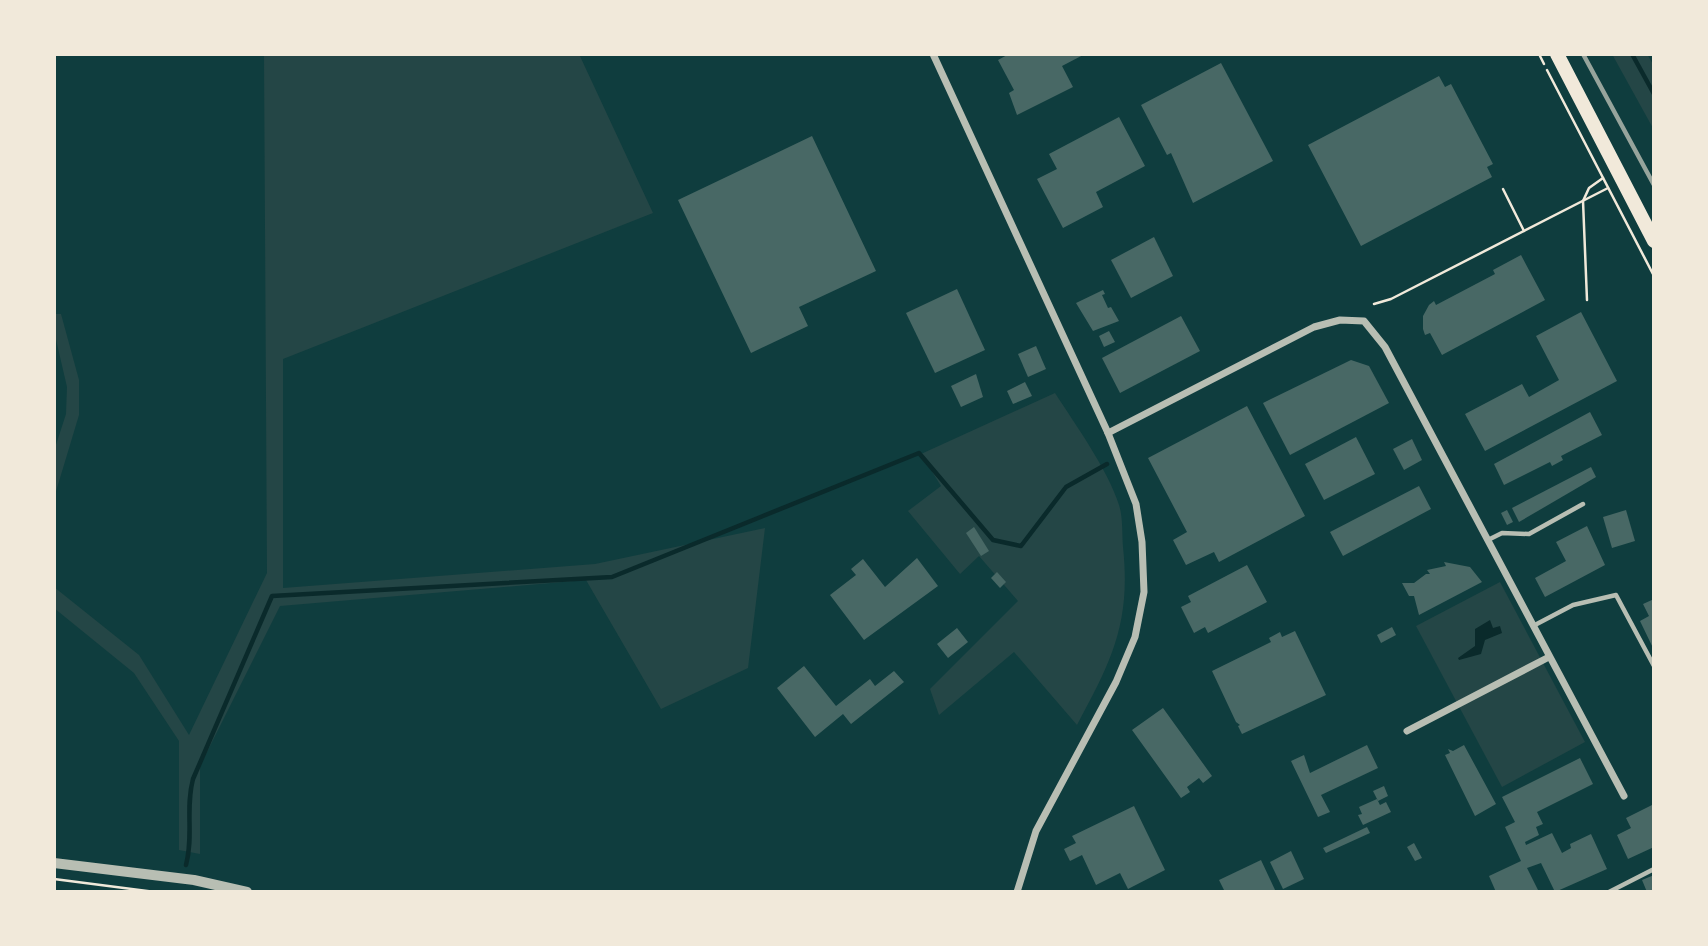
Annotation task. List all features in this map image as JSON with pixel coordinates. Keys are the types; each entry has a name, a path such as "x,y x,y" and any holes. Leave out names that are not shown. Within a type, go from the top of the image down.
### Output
{"main road":[{"path":"1557,54 1654,241"}],"street":[{"path":"933,54 1108,433 1136,504 1142,542 1144,592 1135,637 1116,682 1036,831 1017,892"},
{"path":"1108,433 1314,327 1340,320 1364,321 1385,347 1624,796"},
{"path":"1407,731 1549,657"},
{"path":"54,863 168,876 247,892"}],"lane":[{"path":"1487,540 1502,533 1531,533 1583,504"},
{"path":"1533,626 1573,605 1616,595 1654,666"},
{"path":"1609,892 1654,869"}],"path":[{"path":"1539,54 1654,276"},
{"path":"1587,300 1583,201 1589,188 1603,178"},
{"path":"1374,304 1391,299 1608,188"},
{"path":"1503,189 1524,231"},
{"path":"54,879 155,892"}],"shaded area":[{"path":"264,54 579,54 653,213 283,359 283,588 595,564 765,528 748,668 661,709 586,580 280,606 200,766 200,854 179,850 179,741 134,673 54,608 54,587 139,655 189,735 267,573"},
{"path":"1612,54 1647,54 1654,66 1654,130"},
{"path":"54,314 61,314 79,380 79,415 54,498 54,451 66,414 67,387 54,331"},
{"path":"1055,393 1099,462 1114,491 1120,510 1124,598 1121,620 1109,660 1077,725 1014,652 939,715 930,689 1018,601 979,556 960,574 908,511 941,486 921,454"},
{"path":"1500,582 1585,742 1502,787 1416,626"},
{"path":"1490,620 1493,628 1500,626 1502,633 1485,640 1481,654 1459,660 1458,658 1475,646 1475,629"}],"building":[{"path":"1009,54 1085,54 1062,66 1073,87 1017,115 1009,93 1014,90 998,60"},
{"path":"1221,63 1273,161 1193,203 1171,153 1167,155 1141,105"},
{"path":"1439,76 1445,87 1451,84 1493,164 1487,167 1492,177 1361,246 1308,145"},
{"path":"1119,117 1145,166 1096,192 1103,207 1063,228 1037,179 1057,169 1049,154"},
{"path":"812,136 876,271 799,307 808,326 751,353 678,200"},
{"path":"1154,237 1173,276 1131,298 1111,260"},
{"path":"1521,255 1545,300 1442,355 1430,333 1425,335 1423,329 1423,316 1429,305 1434,301 1436,305 1495,274 1493,270"},
{"path":"957,289 985,350 935,373 906,313"},
{"path":"1103,290 1105,294 1102,295 1108,308 1111,307 1119,321 1093,331 1076,303"},
{"path":"1581,312 1617,381 1485,451 1465,414 1522,384 1529,397 1559,380 1536,336"},
{"path":"1181,316 1200,351 1120,393 1102,358"},
{"path":"1109,331 1115,342 1104,347 1099,336"},
{"path":"1036,346 1046,369 1028,377 1018,354"},
{"path":"1351,360 1369,366 1389,403 1290,455 1263,403"},
{"path":"976,374 983,397 961,407 951,386"},
{"path":"1025,382 1032,396 1013,404 1007,391"},
{"path":"1247,406 1305,516 1219,562 1214,552 1186,565 1173,540 1187,532 1148,458"},
{"path":"1590,412 1602,435 1561,456 1563,460 1552,466 1550,462 1504,485 1494,464"},
{"path":"1356,437 1375,474 1324,500 1305,464"},
{"path":"1412,439 1422,460 1404,470 1393,449"},
{"path":"1591,467 1596,477 1519,522 1512,508"},
{"path":"1419,486 1431,509 1343,556 1330,532"},
{"path":"1507,510 1513,522 1507,525 1501,513"},
{"path":"1626,510 1635,541 1612,548 1603,517"},
{"path":"1587,526 1605,565 1545,597 1535,578 1566,561 1556,542"},
{"path":"974,527 989,551 981,556 966,533"},
{"path":"917,558 938,586 864,640 830,595 856,575 851,569 863,559 885,587"},
{"path":"1444,562 1470,567 1482,582 1419,615 1414,596 1409,596 1402,583 1414,583 1430,574 1427,570 1446,566"},
{"path":"1247,565 1267,602 1208,633 1205,627 1194,633 1181,607 1191,602 1188,596"},
{"path":"997,572 1006,582 1000,588 991,578"},
{"path":"1654,599 1654,650 1640,621 1649,616 1643,604"},
{"path":"1392,627 1396,635 1381,643 1377,635"},
{"path":"957,628 968,642 948,658 937,644"},
{"path":"1295,631 1326,695 1242,734 1212,671 1271,642 1269,638 1280,632 1282,637"},
{"path":"804,666 836,706 870,679 875,686 894,671 904,682 851,724 843,714 815,737 777,688"},
{"path":"1163,708 1212,776 1203,783 1199,778 1187,787 1190,792 1181,798 1132,730"},
{"path":"1367,745 1378,768 1321,795 1330,812 1318,817 1291,761 1304,755 1310,773"},
{"path":"1464,745 1496,804 1475,816 1445,755 1450,753 1448,749 1453,751"},
{"path":"1580,758 1593,784 1537,812 1543,824 1536,827 1539,835 1525,842 1526,845 1552,833 1562,853 1571,848 1570,844 1591,834 1607,869 1555,892 1541,863 1527,868 1539,892 1496,892 1489,876 1521,861 1505,827 1515,822 1502,797"},
{"path":"1384,786 1388,796 1378,801 1373,791"},
{"path":"1377,799 1380,805 1386,802 1391,812 1363,825 1358,815 1362,814 1359,807"},
{"path":"1654,804 1654,847 1628,859 1617,835 1631,828 1626,818"},
{"path":"1134,806 1165,870 1128,889 1120,873 1096,885 1082,855 1070,861 1064,849 1076,843 1072,836"},
{"path":"1367,827 1370,833 1326,853 1323,848"},
{"path":"1414,843 1422,858 1415,861 1407,847"},
{"path":"1291,851 1304,879 1283,889 1270,862"},
{"path":"1261,860 1276,892 1225,892 1219,880"},
{"path":"1654,875 1654,892 1647,892 1642,880"}],"waterway":[{"path":"1632,54 1654,94"},
{"path":"186,865 193,779 272,596 612,577 919,453 993,540 1021,546 1066,487 1107,464"}],"railway":[{"path":"1583,54 1654,185"}]}
